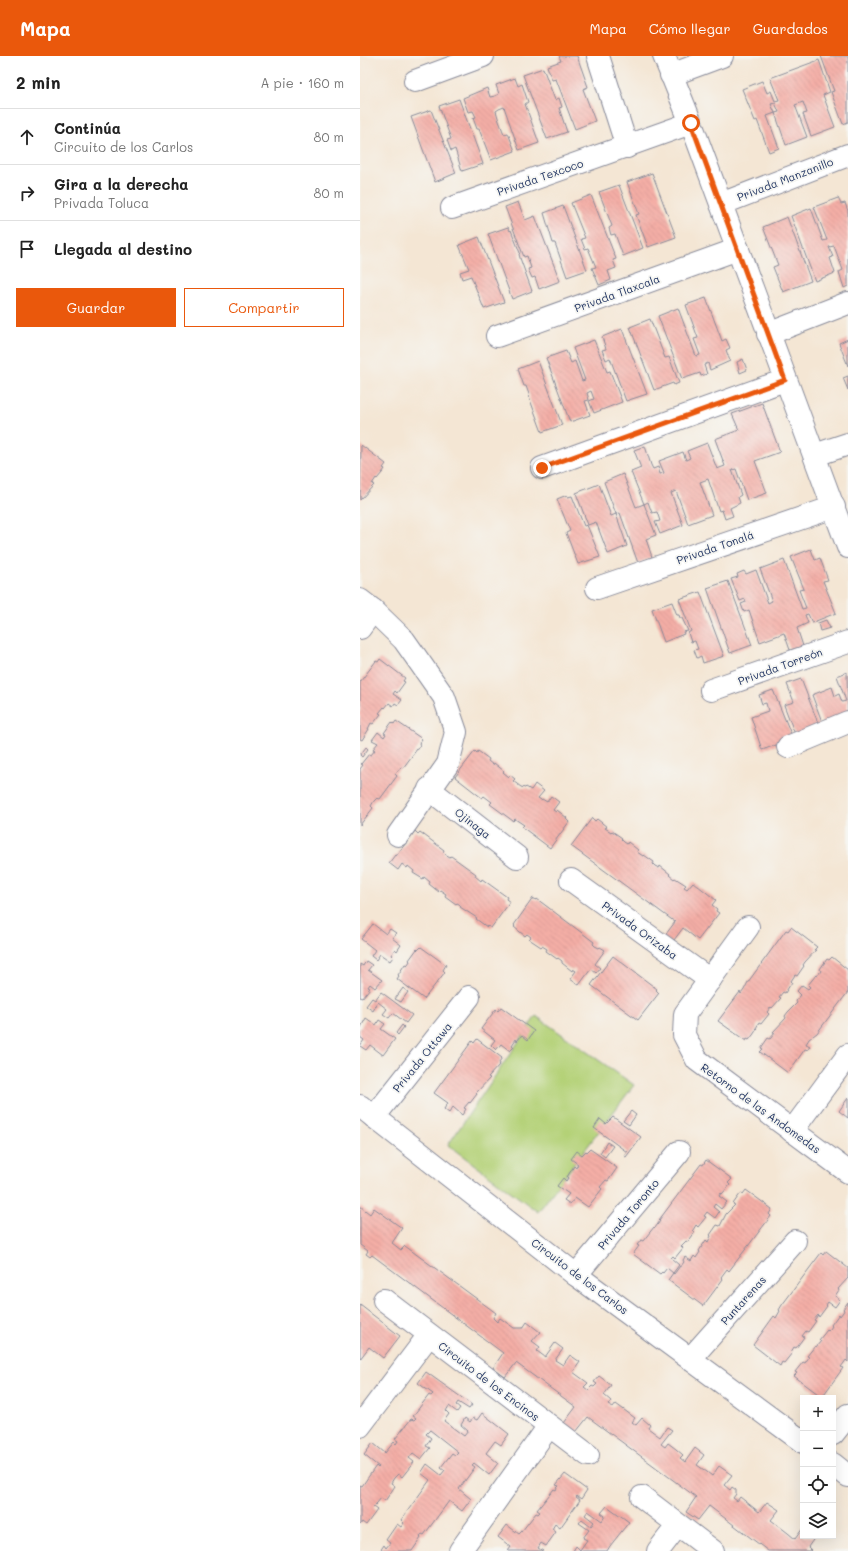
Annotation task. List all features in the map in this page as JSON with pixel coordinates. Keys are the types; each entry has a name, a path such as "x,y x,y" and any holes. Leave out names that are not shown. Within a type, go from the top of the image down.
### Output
{"street":[{"path":"415,81 483,56"},
{"path":"598,56 627,146"},
{"path":"722,56 668,65 738,249 785,380 815,455 848,547"},
{"name":"Privada Texcoco","path":"452,208 691,123"},
{"name":"Privada Manzanillo","path":"721,204 848,155"},
{"name":"Privada Tlaxcala","path":"497,336 738,249"},
{"path":"768,334 848,303"},
{"path":"542,468 785,380"},
{"path":"815,455 848,444"},
{"name":"Privada Tonalá","path":"597,588 834,507"},
{"path":"360,628 366,605 404,640 444,697 456,732 448,764 398,835"},
{"name":"Privada Torreón","path":"711,690 848,642"},
{"path":"788,747 848,722"},
{"name":"Ojinaga","path":"430,789 517,857"},
{"name":"Privada Orizaba","path":"571,880 710,980"},
{"path":"710,980 748,927"},
{"name":"Retorno de las Andomedas","path":"710,980 685,1014 684,1035 696,1060 848,1172"},
{"name":"Privada Ottawa","path":"367,1112 469,997"},
{"path":"792,1131 848,1055"},
{"name":"Circuito de los Carlos","path":"367,1112 576,1275 691,1358 800,1440"},
{"name":"Privada Toronto","path":"576,1275 679,1152"},
{"name":"Puntarenas","path":"691,1358 795,1241"},
{"name":"Circuito de los Encinos","path":"384,1300 429,1336 588,1455"},
{"name":"Circuito de los Encinos","path":"360,1426 429,1336"},
{"path":"835,1431 848,1415"},
{"name":"Circuito de los Encinos","path":"460,1551 549,1426"},
{"path":"836,1466 848,1476"},
{"path":"642,1498 713,1551"},
{"path":"658,1551 678,1525"}],"green space":[{"path":"536,1016 634,1085 538,1212 448,1145"}],"building":[{"path":"559,56 577,56 588,87 583,89 595,121 575,129 556,79 552,80 547,66 561,61"},
{"path":"821,56 848,56 848,122 843,124 831,92 834,91"},
{"path":"819,60 830,92 823,95 835,127 811,136 803,114 807,113 803,102 795,105 807,137 786,145 775,113 767,116 779,148 769,152 757,120 755,121 742,89 762,81 767,93 771,91 775,101 779,100 770,78","holes":["775,103 779,112 775,113 771,104"]},
{"path":"543,68 555,100 559,98 562,107 559,108 567,132 547,139 523,75"},
{"path":"515,78 518,86 522,84 528,102 525,104 539,143 519,150 504,107 496,111 504,134 508,133 515,151 491,160 473,118 476,117 473,111 468,112 463,98 487,88 490,97 495,96 499,94 496,85"},
{"path":"459,99 483,164 462,171 455,149 451,151 447,140 451,139 439,106"},
{"path":"431,110 456,173 435,182 411,117"},
{"path":"652,173 676,237 648,247 636,215 639,214 627,182"},
{"path":"619,185 643,248 623,256 615,234 611,235 609,228 612,226 599,192"},
{"path":"591,195 616,259 613,260 616,268 608,271 611,280 599,285 592,268 596,267 588,248 585,249 581,239 585,238 571,203"},
{"path":"838,198 841,204 845,203 848,211 848,286 844,288 839,272 843,270 834,246 829,247 833,257 830,258 835,273 815,281 791,216 811,208 823,241 827,240 814,207"},
{"path":"518,202 525,220 535,216 560,281 539,289 535,277 532,278 528,269 531,268 527,256 524,257 505,207"},
{"path":"563,206 587,270 567,277 555,243 553,243 544,213"},
{"path":"787,217 811,281 783,292 773,267 778,265 763,227"},
{"path":"508,227 510,231 511,230 520,253 520,258 532,291 512,299 488,234"},
{"path":"479,237 504,302 484,309 471,276 462,279 460,272 469,269 459,245"},
{"path":"706,298 722,341 726,339 730,348 726,350 730,361 710,370 708,363 704,365 707,374 701,376 700,373 682,379 658,316 678,308 696,356 700,355 694,339 698,338 686,305"},
{"path":"650,319 665,358 669,357 679,383 674,385 673,383 654,390 630,327"},
{"path":"622,329 647,394 626,401 610,358 606,360 602,350 606,349 602,337"},
{"path":"848,339 848,366 839,343"},
{"path":"594,340 607,372 610,371 622,402 594,413 589,401 594,399 591,391 587,393 589,400 585,401 590,415 570,422 546,358 566,351 571,363 575,361 582,381 585,380 573,348"},
{"path":"743,359 747,370 740,373 737,362"},
{"path":"538,361 562,425 542,432 526,386 524,386 518,369"},
{"path":"848,376 848,390 843,378"},
{"path":"762,403 780,452 755,461 767,493 747,500 736,469 732,470 741,495 738,497 740,503 730,508 733,516 725,519 722,510 719,511 708,479 700,482 712,515 688,524 676,491 671,493 683,525 660,534 655,522 660,521 657,512 652,513 648,502 644,504 631,472 641,468 634,450 645,446 653,469 658,467 660,474 664,473 659,461 683,452 686,460 690,458 687,451 707,443 717,469 725,466 715,439 739,430 732,414"},
{"path":"361,445 386,464 383,468 385,469 372,484 374,485 360,500"},
{"path":"623,474 636,507 644,504 656,535 646,539 652,557 638,563 620,513 616,514 604,482"},
{"path":"599,484 611,516 616,514 627,546 608,554 596,522 588,525 576,493"},
{"path":"567,495 568,497 572,496 584,526 587,525 600,557 578,564 566,533 570,531 557,499"},
{"path":"811,549 815,560 820,558 828,580 823,581 836,613 812,623 808,614 805,615 808,623 797,628 803,646 790,650 784,633 760,642 749,610 744,612 741,604 746,602 745,599 740,601 731,579 738,577 737,574 744,571 746,574 756,570 768,603 772,601 760,569 784,560 802,609 806,608 799,590 804,589 791,557"},
{"path":"728,581 752,645 730,653 707,588"},
{"path":"700,592 724,656 703,663 701,656 697,658 694,650 698,649 695,641 691,642 688,633 691,631 679,599"},
{"path":"672,602 677,615 682,618 688,631 664,642 652,609"},
{"path":"826,620 830,628 820,631 818,623"},
{"path":"380,659 405,678 403,681 405,682 397,693 395,691 393,694 402,700 398,705 395,703 393,706 389,703 385,708 384,707 379,713 381,714 373,724 371,723 362,740 360,739 360,682 376,661 378,662"},
{"path":"847,672 848,718 824,727 812,695 832,687 835,696 839,694 842,702 846,701 837,676"},
{"path":"801,679 820,728 796,737 784,705 794,702 787,684"},
{"path":"773,690 793,739 762,750 751,717 768,711 766,703 762,704 759,695"},
{"path":"396,721 422,739 419,743 420,745 403,768 401,767 395,774 397,776 380,799 377,798 374,801 371,806 373,808 360,825 360,769 363,765 361,764 369,754 371,755 375,750 373,749 378,743 372,740 378,732 384,737 386,734 384,733 392,722 394,724"},
{"path":"366,747 368,749 362,757 360,755"},
{"path":"475,751 477,753 478,751 489,759 488,761 493,765 494,763 509,777 510,775 515,779 513,781 521,787 526,787 531,790 535,784 544,791 538,798 541,800 542,799 547,802 551,796 559,802 553,810 556,812 557,810 567,818 566,819 569,822 550,848 522,827 524,825 515,819 513,821 490,804 492,802 484,796 482,798 455,777"},
{"path":"592,818 595,821 597,819 607,827 605,828 622,838 621,839 627,844 628,842 638,850 637,852 654,862 653,864 655,866 659,868 660,866 674,879 675,878 686,885 684,887 687,889 693,882 716,900 712,905 719,913 698,940 683,928 671,944 663,938 675,922 571,846"},
{"path":"415,831 418,834 420,832 444,850 443,852 445,854 450,857 451,856 476,874 475,876 481,881 482,879 507,897 506,899 510,902 491,928 488,926 487,927 476,919 477,918 460,907 461,906 459,904 456,904 445,896 446,894 440,890 439,892 429,884 430,882 424,877 423,879 413,873 414,871 408,866 407,868 402,864 398,870 389,863"},
{"path":"533,898 536,900 537,899 594,942 593,944 595,946 605,950 595,964 600,968 596,973 591,969 579,985 570,979 576,971 573,969 572,971 562,963 562,961 546,951 547,949 529,939 531,937 527,934 525,936 514,927"},
{"path":"373,924 386,934 390,929 396,933 392,938 401,945 397,951 395,949 391,955 393,957 390,961 380,954 376,960 371,956 375,950 361,939"},
{"path":"791,927 817,947 814,950 816,950 805,962 797,976 795,975 785,993 783,992 779,997 781,998 767,1012 769,1014 761,1024 759,1023 753,1035 746,1041 718,1021 740,992 741,994 744,990 748,982 786,930 788,931"},
{"path":"421,947 446,965 443,970 445,972 424,999 397,979 405,964 408,964 410,961 409,960 417,949 418,950"},
{"path":"613,956 657,989 656,990 659,993 638,1020 591,985"},
{"path":"832,957 848,970 848,992 817,1033 809,1039 806,1044 810,1046 808,1050 805,1049 788,1073 760,1052 763,1049 761,1048 768,1038 770,1039 775,1033 773,1032 797,1003 796,1001 801,995 797,991 802,985 808,989 810,987 808,985 821,971 820,969 827,959 829,960"},
{"path":"366,961 372,965 368,970 382,980 375,988 370,984 368,987 370,988 362,998 360,997 360,964 363,966"},
{"path":"403,988 408,992 401,1002 395,999"},
{"path":"381,992 412,1015 406,1023 393,1013 389,1018 383,1014 387,1009 378,1002 373,1011 366,1006 372,998 375,1000"},
{"path":"501,1007 534,1031 528,1040 522,1035 517,1041 516,1039 512,1045 514,1047 510,1051 501,1044 496,1050 491,1045 495,1040 481,1029 496,1009 498,1011"},
{"path":"366,1018 376,1025 379,1020 385,1024 381,1029 395,1039 383,1055 370,1045 366,1050 360,1046 364,1040 360,1037 360,1029"},
{"path":"402,1025 404,1027 398,1035 396,1033"},
{"path":"477,1039 502,1058 499,1062 500,1064 488,1077 490,1078 476,1093 477,1094 470,1103 469,1102 464,1108 466,1109 462,1115 453,1107 449,1113 444,1109 448,1103 434,1093 472,1041 474,1043"},
{"path":"848,1098 848,1118 839,1111"},
{"path":"631,1111 636,1115 629,1125 623,1121"},
{"path":"613,1117 641,1137 626,1157 624,1156 627,1152 594,1128 600,1119 606,1124"},
{"path":"607,1142 613,1146 605,1157 600,1153"},
{"path":"590,1149 617,1168 608,1181 606,1180 600,1187 602,1189 588,1207 575,1198 570,1204 564,1200 569,1194 557,1186 563,1178 566,1181 574,1166 576,1168 578,1164 571,1159 577,1151 582,1155"},
{"path":"706,1160 732,1179 728,1183 730,1185 719,1196 727,1202 721,1209 715,1204 713,1207 719,1212 715,1218 707,1212 704,1216 706,1217 698,1227 696,1225 693,1230 695,1232 688,1242 686,1241 681,1246 683,1248 675,1258 673,1256 671,1258 679,1265 673,1273 667,1268 660,1274 633,1254 639,1246 637,1245 641,1240 643,1241 654,1227 655,1228 660,1221 659,1220 701,1164 703,1165"},
{"path":"746,1190 772,1209 769,1214 771,1216 729,1271 727,1269 721,1277 723,1279 703,1306 668,1280 684,1262 683,1260 685,1257 691,1261 694,1256 696,1258 706,1240 708,1242 711,1236 710,1235 717,1225 720,1226 726,1214 735,1205 733,1204 738,1197"},
{"path":"360,1206 370,1214 374,1208 402,1228 392,1243 401,1250 405,1246 496,1313 493,1318 497,1322 500,1318 514,1328 523,1328 527,1322 540,1332 532,1341 540,1347 537,1351 545,1357 555,1343 563,1349 555,1360 563,1365 570,1355 580,1362 573,1372 588,1383 584,1387 588,1390 592,1386 594,1387 597,1384 594,1382 599,1376 611,1385 604,1395 611,1401 608,1405 613,1408 616,1404 635,1418 632,1422 636,1425 642,1418 650,1425 648,1428 660,1437 667,1427 672,1430 661,1444 665,1447 668,1443 676,1449 683,1455 680,1458 685,1462 695,1448 704,1455 697,1465 712,1476 719,1466 732,1475 724,1485 730,1490 732,1487 736,1490 736,1494 733,1498 737,1501 740,1497 759,1512 767,1502 779,1510 771,1520 795,1539 800,1532 800,1539 814,1539 808,1547 812,1551 768,1551 709,1506 698,1520 686,1512 696,1497 588,1417 576,1432 564,1423 576,1407 516,1363 505,1377 493,1368 503,1353 372,1255 370,1257 366,1254 368,1251 360,1245"},
{"path":"826,1251 848,1268 848,1278 838,1289 839,1290 835,1296 840,1300 835,1307 828,1302 826,1305 827,1306 819,1317 818,1315 814,1320 816,1321 808,1332 806,1331 802,1336 804,1337 796,1348 794,1347 791,1352 792,1353 784,1363 782,1362 780,1366 753,1345 774,1316 776,1318 782,1305 821,1253 823,1255"},
{"path":"848,1302 848,1362 846,1360 841,1367 843,1368 823,1395 819,1395 794,1376 797,1373 795,1372 803,1362 805,1363 809,1357 807,1356 821,1341 819,1340 827,1330 828,1331 830,1329 832,1326 831,1325 839,1314 840,1316 844,1310 843,1309"},
{"path":"360,1305 400,1336 383,1358 369,1347 360,1359"},
{"path":"426,1372 472,1405 469,1409 458,1402 456,1405 460,1408 457,1412 449,1406 446,1411 449,1414 444,1421 464,1436 468,1431 461,1425 465,1418 470,1422 473,1418 477,1420 482,1413 509,1434 501,1445 495,1441 486,1453 498,1463 489,1475 474,1463 472,1465 475,1467 459,1489 471,1499 462,1511 449,1501 424,1535 422,1534 412,1551 380,1551 384,1545 386,1548 390,1543 386,1540 397,1524 401,1527 404,1523 401,1520 430,1480 421,1473 427,1464 441,1475 445,1470 441,1467 452,1453 455,1455 458,1452 430,1430 426,1434 431,1438 426,1446 430,1448 421,1459 413,1453 409,1458 414,1462 402,1477 398,1474 394,1478 391,1483 395,1486 385,1501 381,1498 373,1507 377,1510 366,1525 362,1522 360,1525 360,1485 362,1486 376,1466 378,1468 379,1467 364,1455 373,1443 385,1453 394,1442 396,1444 398,1441 395,1439 411,1419 414,1420 416,1418 413,1416 429,1395 431,1396 433,1394 418,1383"},
{"path":"565,1474 587,1490 581,1499 577,1496 576,1497 580,1500 560,1528 555,1524 552,1529 556,1532 546,1546 541,1543 538,1548 543,1551 508,1551 511,1547 498,1537 507,1525 519,1534 536,1513 538,1514 540,1512 537,1510 554,1489 556,1490 559,1486 556,1485"},
{"path":"607,1506 629,1522 607,1551 573,1551 576,1546 580,1550 587,1540 583,1538 589,1530 579,1523 582,1519 591,1526 594,1522 585,1515 588,1511 602,1521 605,1516 601,1513"}],"route":[{"path":"542,468 785,380 691,123"}]}
